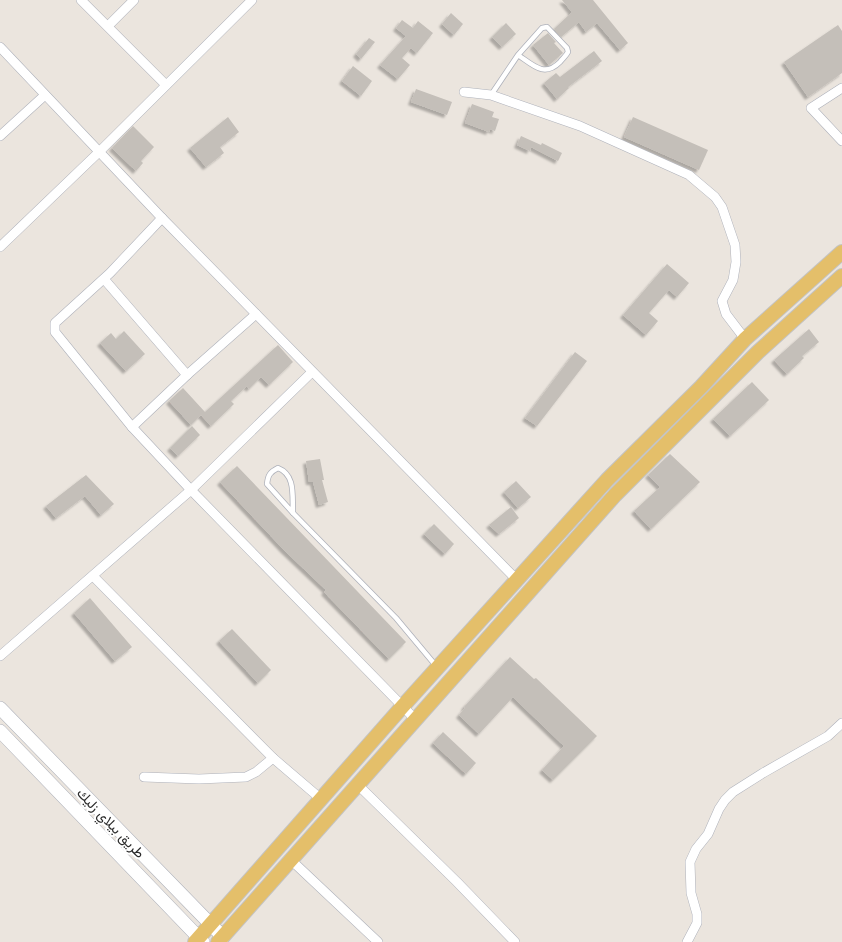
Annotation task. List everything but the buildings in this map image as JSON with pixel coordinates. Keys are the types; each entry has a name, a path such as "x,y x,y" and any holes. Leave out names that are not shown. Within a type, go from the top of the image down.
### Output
{"main road":[{"path":"199,941 210,925 402,707 608,480 701,387 745,339 842,252"},
{"path":"220,939 551,566 663,446 758,352 842,276"},
{"path":"540,556 551,566"}],"street":[{"path":"81,0 166,85"},
{"path":"108,26 134,0"},
{"path":"0,247 99,152 252,0"},
{"path":"0,48 162,218 517,580"},
{"path":"842,88 810,108 842,141"},
{"path":"464,92 491,95 580,126 689,175 707,190 722,207 735,245 736,262 733,280 722,301 723,308 733,325 745,339"},
{"path":"0,136 45,95"},
{"path":"162,218 104,279 55,323 55,332 132,427 191,490 414,719"},
{"path":"104,279 187,375"},
{"path":"132,427 187,375 256,314"},
{"path":"0,656 191,490 312,372"},
{"path":"93,576 273,758 321,799"},
{"name":"طريق بيلاي زليك","path":"0,708 210,925 220,939"},
{"path":"687,942 697,924 697,914 691,892 690,862 696,849 708,834 719,809 725,800 733,792 758,776 828,736 842,723"},
{"path":"0,732 199,941"},
{"path":"144,776 199,778 246,777 256,772 273,758"},
{"path":"357,784 457,882 515,942"},
{"path":"291,860 378,942"}],"lane":[{"path":"491,95 518,55 545,27 567,48 568,52 556,66 550,70 535,67 518,55"},
{"path":"293,513 291,479 286,471 278,468 270,472 267,484 293,513 396,618 438,668"}]}
